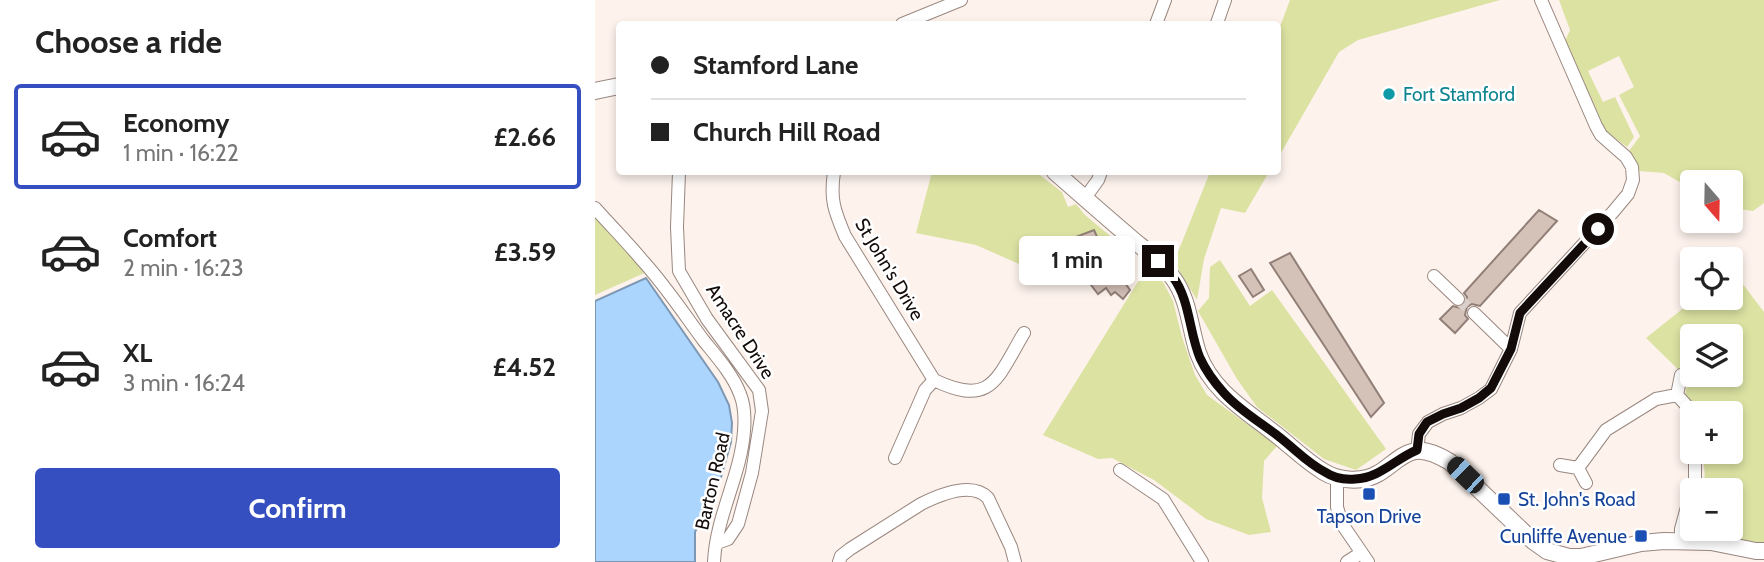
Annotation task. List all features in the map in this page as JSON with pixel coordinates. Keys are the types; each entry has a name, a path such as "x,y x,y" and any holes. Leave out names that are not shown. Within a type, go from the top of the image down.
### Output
{"street":[{"path":"909,21 961,0"},
{"path":"1157,21 1165,0"},
{"path":"1218,21 1225,0"},
{"path":"1417,450 1419,434 1427,422 1461,408 1491,388 1511,349 1520,313 1613,212 1628,194 1633,180 1632,167 1626,156 1601,135 1595,126 1541,0"},
{"path":"595,91 616,87"},
{"name":"Amacre Drive","path":"679,175 679,271 707,319 759,390 762,411 752,473 737,524 729,539 717,543"},
{"name":"St John's Drive","path":"835,175 831,198 845,236 934,380"},
{"path":"1058,175 1158,261 1174,279 1183,298 1199,355 1210,378 1226,396 1325,473 1352,480 1378,474 1417,450 1437,454 1450,461 1533,541 1547,551 1569,557 1596,558 1641,543 1680,540"},
{"path":"1085,198 1100,175"},
{"name":"Barton Road","path":"595,208 668,291 739,390 745,411 744,433 719,526 714,562"},
{"path":"1434,276 1458,299"},
{"path":"1474,313 1511,349"},
{"path":"895,458 925,390 934,380 953,389 972,392 990,387 1024,333"},
{"path":"1677,395 1680,380"},
{"path":"1677,395 1682,401"},
{"path":"1578,468 1606,430 1657,399 1677,395"},
{"path":"1560,465 1578,468 1587,483"},
{"path":"1120,470 1164,499 1202,562"},
{"path":"1337,478 1337,507 1342,524 1365,558 1347,562"},
{"path":"839,562 841,556 850,548 921,504 940,496 973,490 982,492 988,498 1011,547 1015,562"},
{"path":"1696,541 1764,551"}],"green space":[{"path":"1290,0 1500,0 1358,40 1339,52 1281,153 1281,24"},
{"path":"1559,0 1764,0 1764,203 1753,211 1743,210 1743,170 1680,170 1680,182 1664,173 1639,171 1629,151 1640,136 1619,95 1634,87 1619,56 1588,71 1603,102 1615,97 1634,137 1627,147 1600,127 1565,41 1570,30"},
{"path":"931,175 1040,175 1062,192 1068,207 1076,204 1085,215 1126,249 1052,284 1035,271 976,245 916,233"},
{"path":"1209,175 1267,175 1245,213 1221,208 1204,259 1197,300 1174,262"},
{"path":"595,208 651,270 595,295"},
{"path":"1220,260 1250,306 1272,290 1386,449 1356,470 1324,459 1257,407 1237,379 1198,311 1209,298 1210,267"},
{"path":"1147,267 1163,282 1173,301 1195,375 1207,395 1277,446 1264,461 1262,498 1271,532 1249,535 1206,519 1154,480 1112,458 1098,459 1043,435"},
{"path":"1743,284 1764,312 1764,545 1736,541 1743,541 1743,478 1705,478 1704,464 1743,464 1743,401 1688,401 1685,396 1687,387 1743,387 1743,324 1680,324 1680,371 1646,338 1681,310 1743,310"}],"water":[{"path":"646,278 718,382 729,405 731,442 720,481 695,532 695,562 595,562 595,301"}],"building":[{"path":"1539,210 1557,221 1480,306 1472,304 1467,307 1465,315 1468,319 1455,333 1440,319 1453,306 1460,308 1465,304 1467,297 1464,293"},
{"path":"1094,230 1102,248 1096,250 1117,279 1120,276 1130,290 1123,299 1115,292 1111,295 1106,288 1098,294 1091,285 1098,279 1084,255 1047,270 1042,258 1060,251 1060,243"},
{"path":"1290,253 1384,403 1371,417 1270,263"},
{"path":"1251,269 1264,290 1253,297 1239,276"}],"tunnel":[{"path":"1458,299 1474,313"}],"place":[{"name":"Fort Stamford","path":"1389,94"},
{"name":"Tapson Drive","path":"1369,494"},
{"name":"St. John's Road","path":"1504,499"},
{"name":"Cunliffe Avenue","path":"1641,536"}],"route":[{"path":"1158,261 1174,279 1183,298 1199,355 1210,378 1226,396 1308,461 1325,473 1352,480 1378,474 1391,463 1417,450 1419,434 1427,422 1461,408 1491,388 1511,349 1520,313 1598,229"}]}
